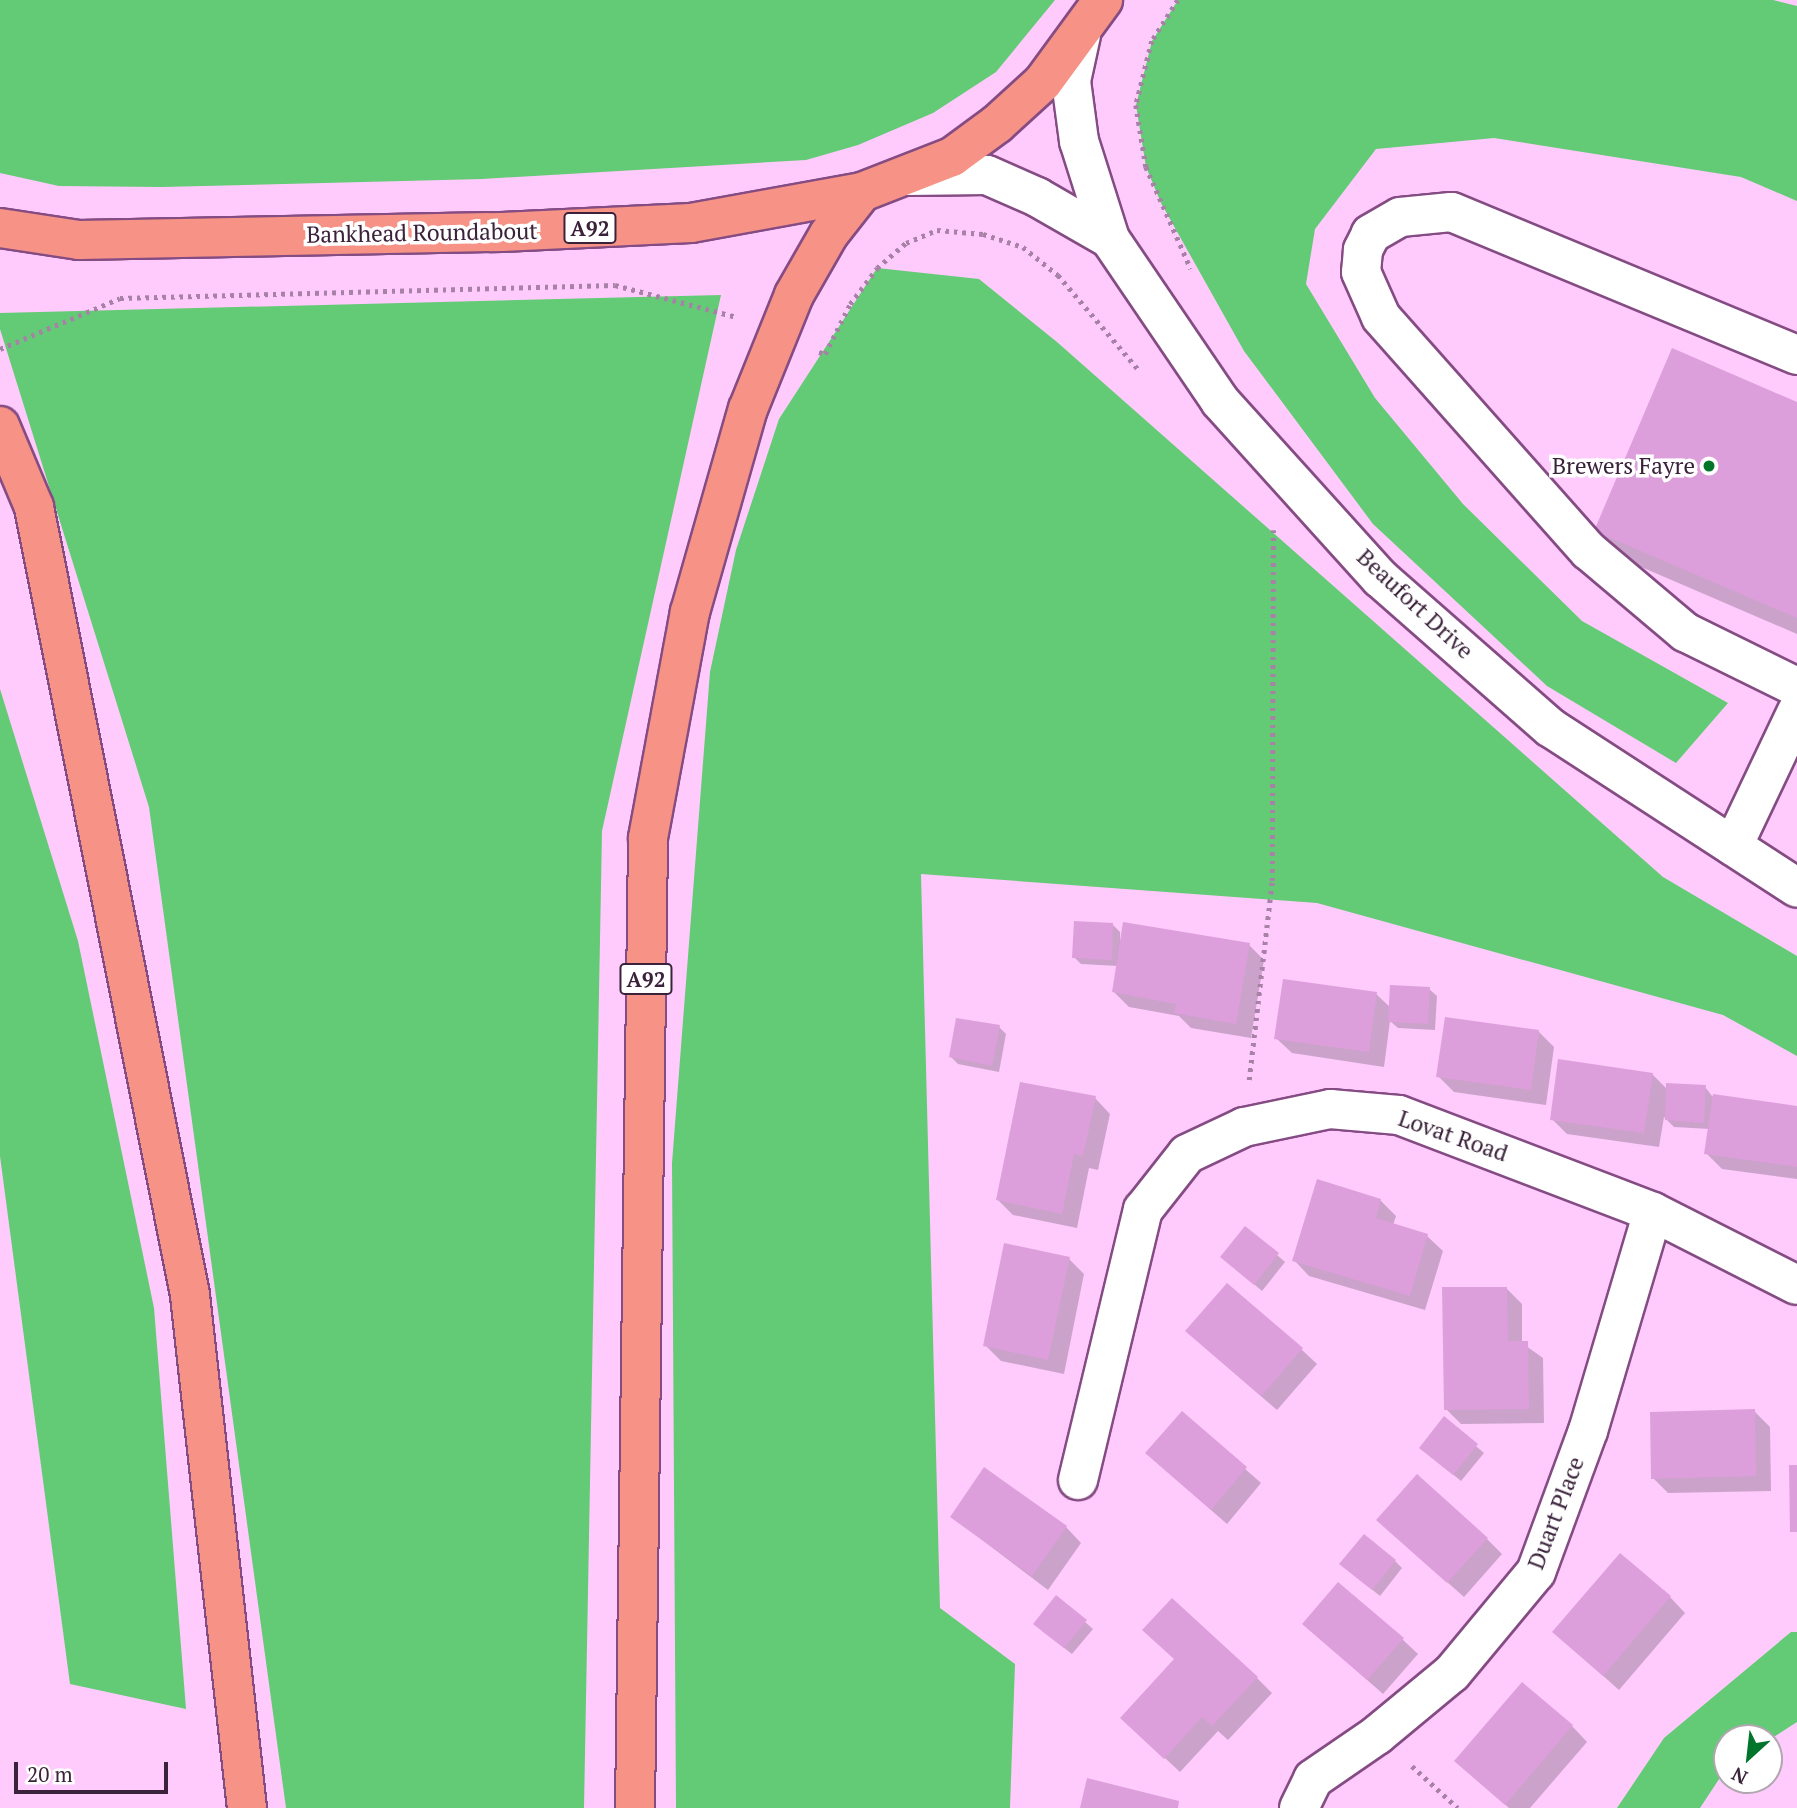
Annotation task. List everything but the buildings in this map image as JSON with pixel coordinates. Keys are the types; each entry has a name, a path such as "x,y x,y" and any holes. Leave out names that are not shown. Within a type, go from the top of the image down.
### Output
{"highway":[{"name":"Bankhead Roundabout","path":"0,228 79,240 502,232 691,223 862,192 952,157 998,124 1043,82 1081,35 1103,0"},
{"name":"A92","path":"635,1808 648,838 690,612 748,409 794,295 829,234 862,192"},
{"path":"0,426 34,507 190,1295 247,1808"}],"street":[{"name":"Beaufort Drive","path":"1081,35 1071,82 1079,141 1110,239 1220,401 1380,578 1551,728 1797,888"},
{"name":"Beaufort Drive","path":"906,176 987,175 1037,197 1110,239"},
{"path":"1797,355 1451,212 1400,217 1371,234 1363,250 1361,272 1381,317 1589,551 1685,632 1797,687"},
{"path":"1733,846 1797,711"},
{"name":"Lovat Road","path":"1078,1480 1143,1210 1187,1154 1244,1127 1330,1109 1399,1115 1653,1212 1797,1285"},
{"name":"Duart Place","path":"1299,1808 1313,1779 1377,1735 1452,1673 1536,1572 1588,1431 1653,1212"}],"path":[{"path":"1161,203 1146,167 1136,105 1152,41 1178,0"},
{"path":"0,349 120,298 499,285 615,285 722,310 825,354 850,304 877,268 906,243 937,230 983,234 1023,247 1058,275"},
{"path":"1244,1127 1272,881 1274,519"},
{"path":"1377,1735 1458,1808"}],"green space":[{"path":"0,0 1055,0 996,72 933,113 858,145 806,160 482,179 161,187 59,186 0,173"},
{"path":"1178,0 1773,0 1797,6 1797,201 1741,177 1494,138 1376,149 1315,229 1306,284 1375,398 1463,504 1582,621 1728,703 1676,763 1547,686 1373,524 1244,351 1161,203 1146,167 1136,105 1152,41"},
{"path":"877,268 979,279 1057,342 1663,877 1797,956 1797,1056 1723,1015 1317,903 921,874 940,1608 1015,1664 1010,1808 676,1808 672,1163 710,672 736,550 779,419"},
{"path":"721,295 602,831 584,1808 286,1808 149,807 0,329 0,313"},
{"path":"0,689 78,941 154,1308 186,1709 70,1684 0,1156"},
{"path":"1791,1632 1797,1632 1797,1722 1783,1731 1783,1724 1713,1724 1713,1788 1700,1808 1617,1808 1664,1738"}],"place":[{"name":"Brewers Fayre","path":"1709,466"}]}
